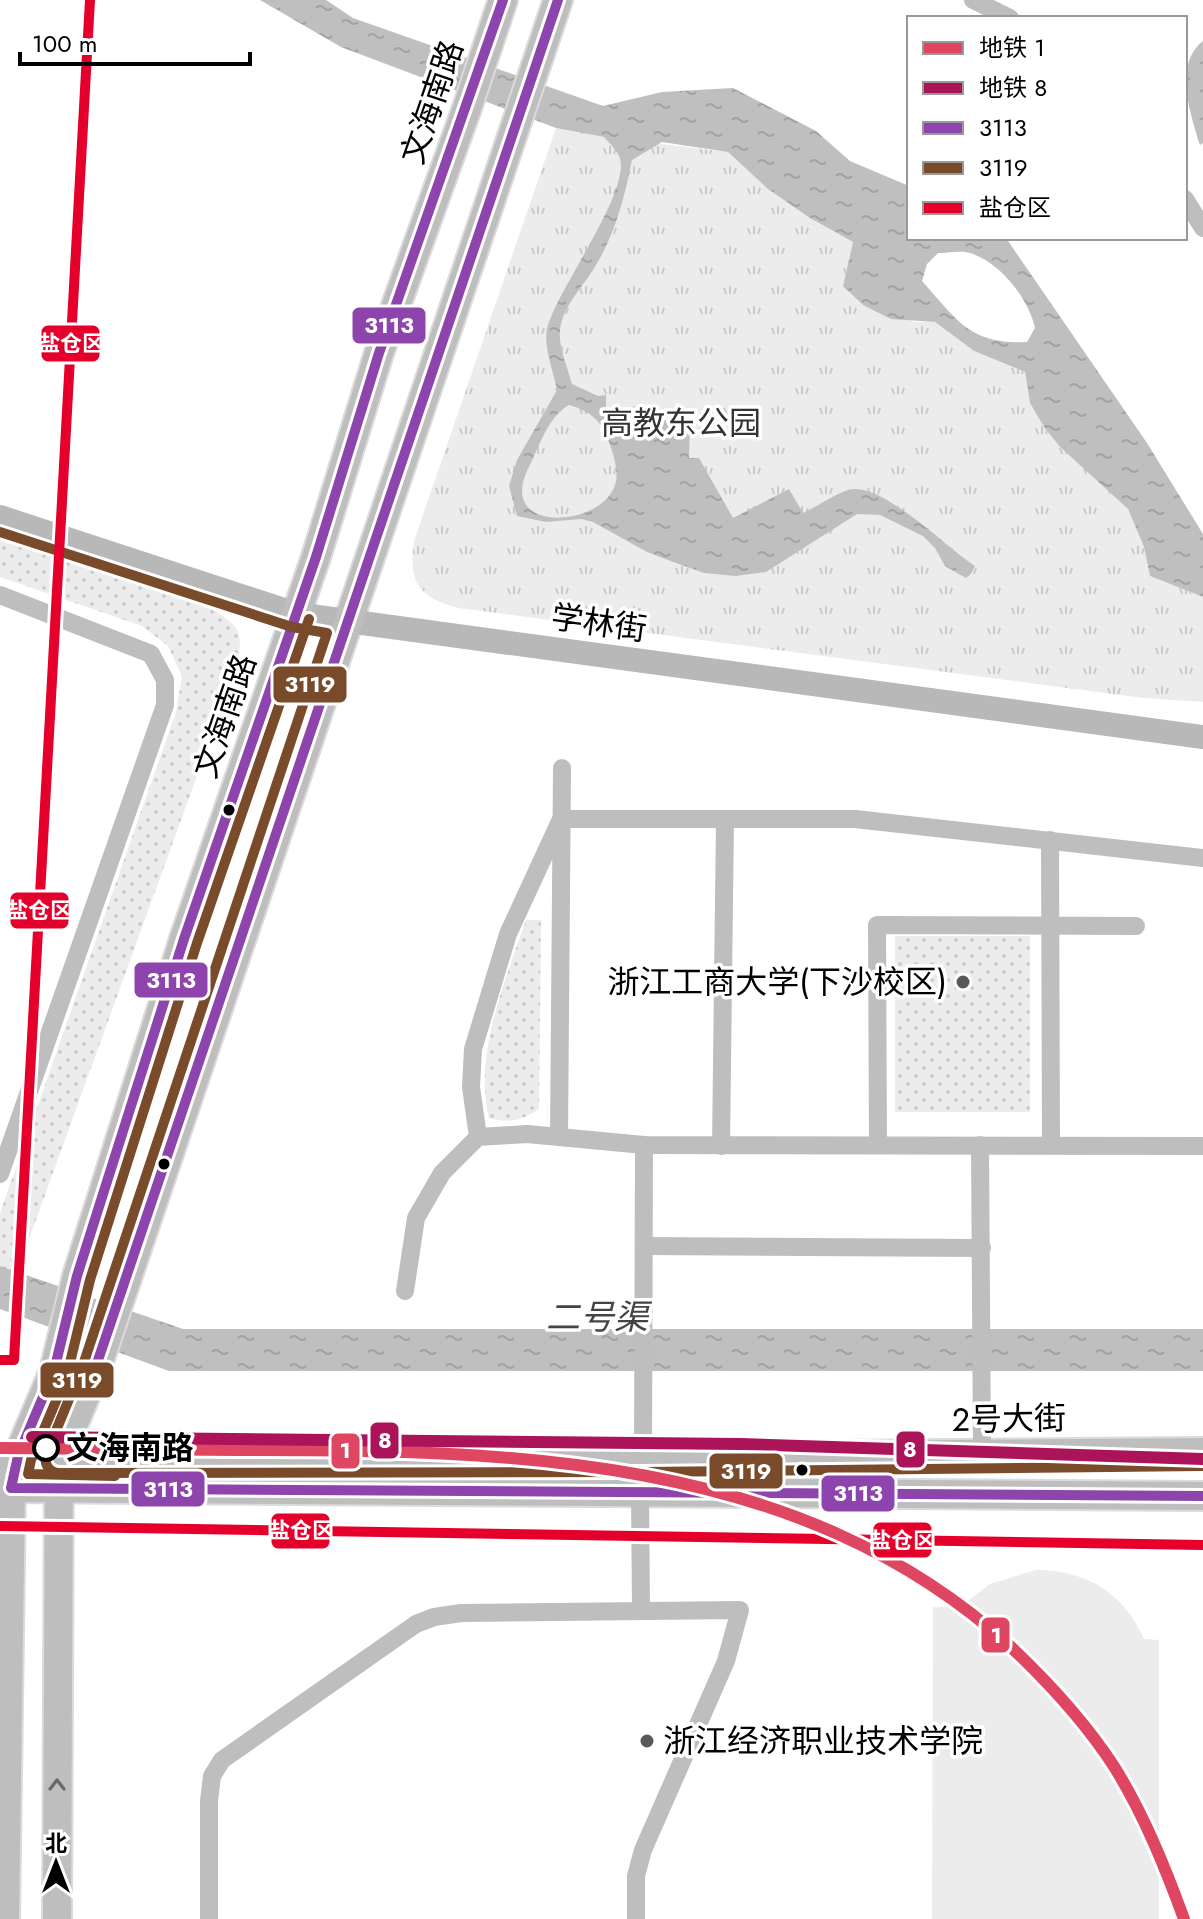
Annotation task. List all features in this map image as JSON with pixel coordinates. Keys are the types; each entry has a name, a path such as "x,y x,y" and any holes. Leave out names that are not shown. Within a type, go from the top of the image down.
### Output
{"main road":[{"name":"文海南路","path":"5,1919 6,1488 9,1456 54,1371 77,1276 184,939 296,614 379,353 503,0"},
{"path":"57,1919 59,1459 96,1370 558,0"},
{"name":"学林街","path":"0,517 296,614 1203,737"},
{"name":"2号大街","path":"9,1456 59,1459 643,1458 1203,1452"},
{"path":"6,1488 1203,1496"}],"street":[{"path":"973,0 1006,16"},
{"path":"1187,202 1203,228"},
{"path":"0,595 151,654 165,680 165,705 0,1174"},
{"path":"559,1137 562,768"},
{"path":"561,819 855,819 1203,858"},
{"path":"478,1137 471,1087 473,1049 508,934 561,819"},
{"path":"721,1146 725,819"},
{"path":"1050,840 1051,1145"},
{"path":"878,1145 877,925 1136,926"},
{"path":"405,1291 416,1218 442,1173 478,1137 527,1134 644,1145 721,1146 1203,1146"},
{"path":"643,1458 644,1145"},
{"path":"980,1145 982,1454"},
{"path":"644,1246 982,1248"},
{"path":"640,1493 641,1610"},
{"path":"209,1919 209,1801 212,1776 222,1760 416,1624 434,1617 461,1613 740,1610 726,1661 643,1850 636,1876 636,1919"}],"green space":[{"name":"高教东公园","path":"556,128 728,152 769,189 810,218 853,242 843,286 914,322 935,322 974,351 1025,372 1030,403 1044,427 1060,447 1128,509 1144,547 1150,576 1203,597 1203,702 1143,698 458,608 425,593 415,577 414,541"},
{"path":"0,537 126,574 194,600 235,627 240,644 234,674 17,1272 0,1266 0,1213 176,712 182,676 168,646 142,626 0,577"},
{"path":"526,920 541,920 539,1109 516,1120 503,1121 489,1118 485,1069 501,992"},
{"path":"895,936 1030,936 1030,1112 895,1112"},
{"path":"1036,1570 1071,1574 1101,1587 1126,1609 1144,1639 1159,1640 1159,1919 932,1919 933,1607 960,1607 990,1584"}],"water":[{"path":"260,0 326,0 353,18 603,106 662,92 733,88 816,131 850,161 907,185 907,240 1007,240 1147,443 1203,534 1203,597 1150,576 1144,547 1128,509 1060,447 1044,427 1030,403 1025,372 974,351 935,322 891,319 863,305 843,286 853,242 768,189 728,152 662,142 632,160 623,201 609,241 562,321 560,343 572,384 598,396 606,395 606,423 649,425 650,419 690,422 689,458 699,458 733,518 789,489 803,513 849,490 868,491 899,508 975,566 966,578 945,566 935,548 923,536 880,515 857,514 766,572 735,576 704,573 668,560 593,522 581,519 546,522 517,516 509,486 517,460 557,390 548,351 547,329 605,215 621,171 619,156 604,137 556,128 341,47","holes":["938,253 970,253 992,264 1012,283 1027,305 1035,328 1027,342 1008,342 978,334 956,318 922,281 927,264","569,405 584,411 604,430 614,458 616,481 608,497 594,508 575,516 555,518 538,514 526,504 522,488 530,465 556,416"]},
{"path":"1203,41 1203,143 1200,145 1187,90 1187,72 1194,51"},
{"path":"0,1266 183,1329 1203,1329 1203,1371 169,1371 0,1309"}],"metro line":[{"name":"8","path":"32,1437 741,1444 1203,1459"},
{"name":"1","path":"0,1448 338,1451 544,1461 646,1476 744,1499 839,1534 928,1583 1011,1647 1066,1704 1104,1751 1126,1786 1184,1919"}],"transit line":[{"name":"盐仓区","path":"0,1360 14,1360 90,0"},
{"name":"3113","path":"503,0 379,353 316,557 184,939 77,1276 54,1371 18,1456 11,1488 1203,1496"},
{"name":"3113","path":"92,1378 558,0"},
{"name":"3119","path":"0,532 292,627 327,633 83,1365 46,1455 50,1470 59,1473 643,1472 1203,1466"},
{"name":"3119","path":"115,1476 28,1474 67,1375 90,1280 197,943 309,619"},
{"name":"盐仓区","path":"0,1526 1203,1545"}],"place":[{"name":"浙江工商大学(下沙校区)","path":"963,982"},
{"name":"文海南路","path":"46,1448"},
{"name":"浙江经济职业技术学院","path":"647,1741"}],"water label":[{"name":"二号渠","path":"597,1317"}]}
